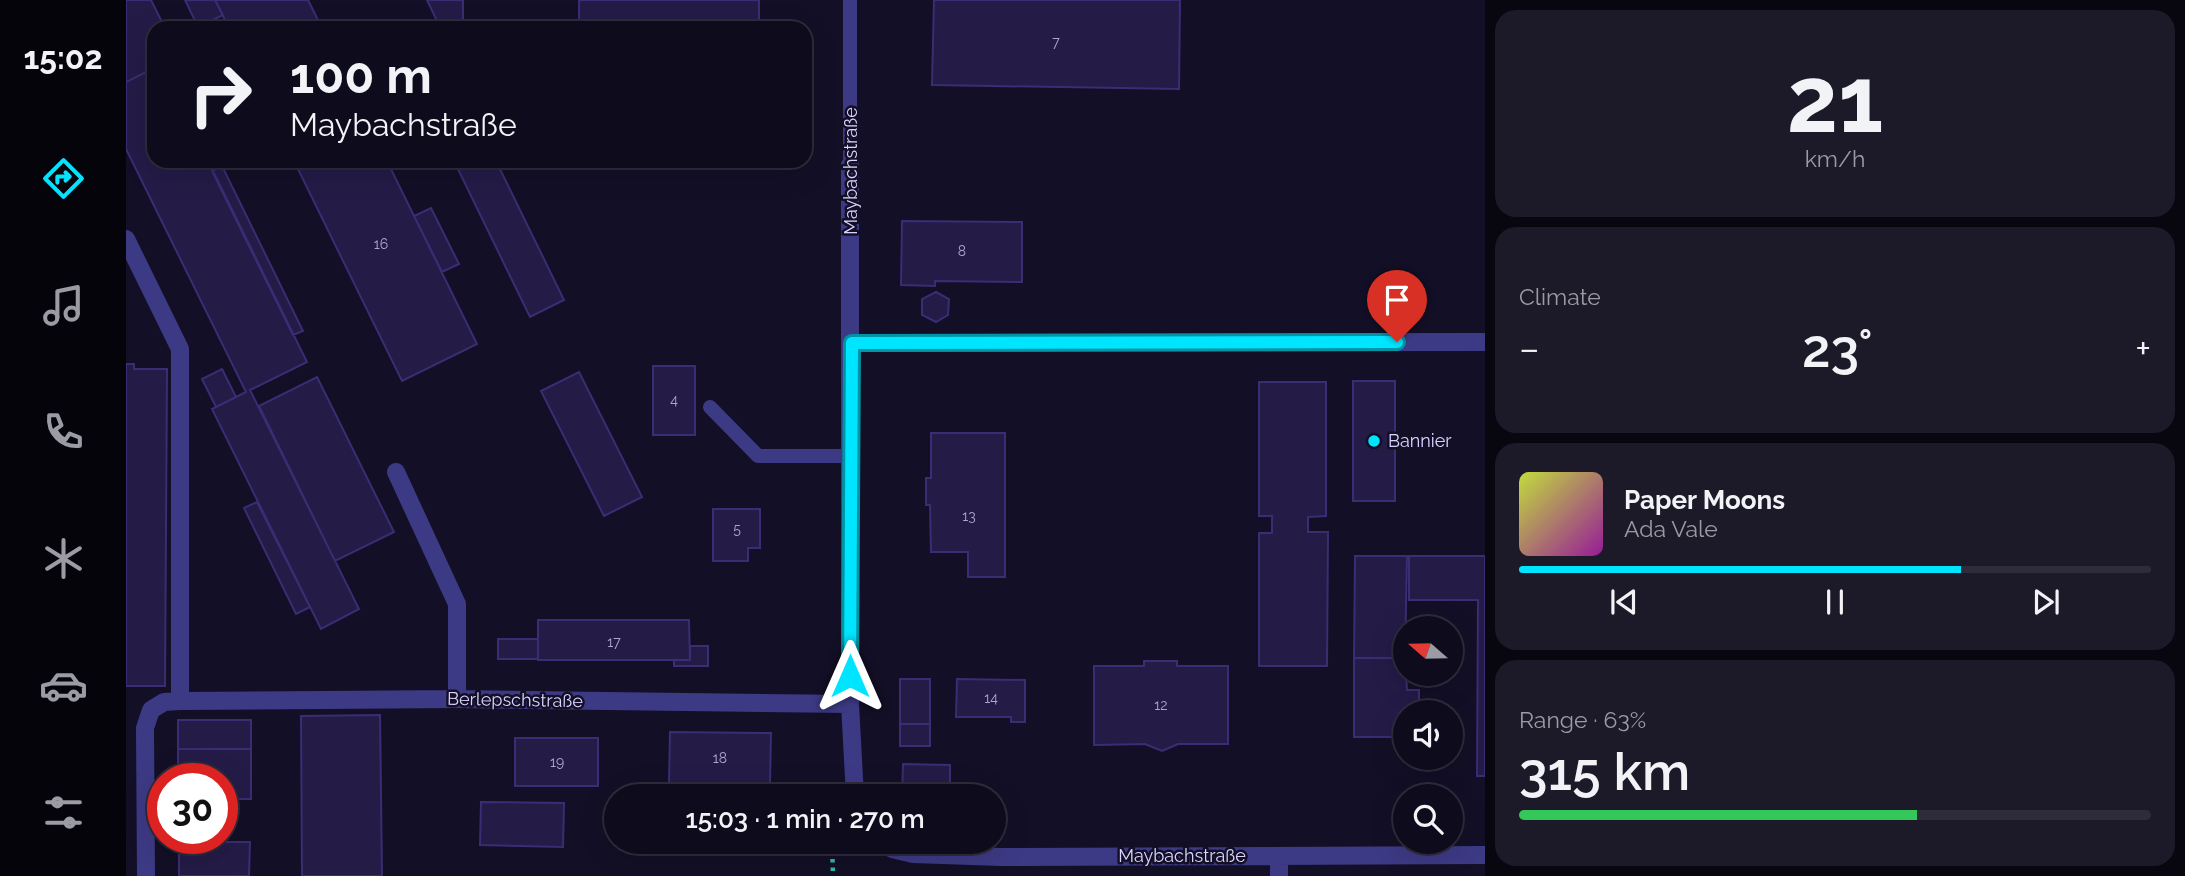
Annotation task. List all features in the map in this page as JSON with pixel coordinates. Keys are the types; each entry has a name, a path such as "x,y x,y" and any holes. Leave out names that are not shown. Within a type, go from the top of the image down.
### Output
{"street":[{"name":"Maybachstraße","path":"850,165 850,704 854,784"},
{"path":"126,239 180,349 180,701"},
{"path":"852,343 1485,342"},
{"path":"396,472 457,604 457,699"},
{"name":"Berlepschstraße","path":"146,876 145,728 151,710 164,702 457,699 850,704"},
{"name":"Maybachstraße","path":"913,854 1001,857 1485,855"},
{"path":"1279,856 1279,876"}],"lane":[{"name":"Maybachstraße","path":"850,0 850,165"},
{"path":"710,407 758,456 851,456"}],"path":[{"path":"832,854 833,876"}],"building":[{"path":"126,0 151,0 162,21 147,21 147,72 126,82"},
{"path":"185,0 215,0 223,15 210,21 195,21"},
{"path":"215,0 308,0 318,21 226,21"},
{"path":"427,0 463,0 463,21 437,21"},
{"path":"579,0 759,0 759,21 579,21"},
{"path":"934,0 1180,0 1179,89 932,85"},
{"path":"147,72 147,168 211,168 307,362 250,390 359,609 321,629 212,409 246,392 126,149 126,82"},
{"path":"223,168 303,331 293,335 212,171"},
{"path":"297,168 390,168 477,344 402,381"},
{"path":"457,168 499,168 564,300 530,317"},
{"path":"431,208 459,264 442,272 414,216"},
{"path":"902,221 1022,222 1022,282 935,281 935,286 901,285"},
{"path":"936,292 949,299 948,315 936,322 922,315 922,299"},
{"path":"126,364 134,364 134,369 167,369 165,686 126,686"},
{"path":"653,366 695,366 695,435 653,435"},
{"path":"222,369 236,397 216,407 202,379"},
{"path":"579,372 642,497 604,516 541,391"},
{"path":"317,377 394,532 335,561 259,406"},
{"name":"Bannier","path":"1353,381 1395,381 1395,501 1353,501"},
{"path":"1259,382 1326,382 1326,516 1308,517 1308,532 1328,532 1327,666 1259,666 1259,533 1272,533 1272,516 1259,516"},
{"path":"931,433 1005,433 1005,577 968,577 968,552 931,552 930,505 926,505 926,478 931,478"},
{"path":"257,502 310,607 296,614 244,508"},
{"path":"713,509 760,509 760,548 748,548 748,561 713,561"},
{"path":"1355,556 1407,556 1406,616 1393,616 1393,658 1354,658"},
{"path":"1409,556 1485,556 1485,776 1477,776 1478,600 1409,600"},
{"path":"538,620 689,620 690,660 538,660"},
{"path":"498,639 538,639 538,659 498,659"},
{"path":"690,646 708,646 708,666 674,666 674,660 690,660"},
{"path":"1354,658 1393,658 1393,686 1419,690 1419,700 1393,700 1393,737 1354,737"},
{"path":"1144,661 1177,661 1177,666 1228,666 1228,744 1178,744 1162,751 1145,744 1094,745 1094,666 1144,666"},
{"path":"900,679 930,679 930,724 900,724"},
{"path":"957,679 1025,680 1025,722 1011,722 1011,717 956,717"},
{"path":"380,715 382,876 302,876 301,716"},
{"path":"178,720 251,720 251,749 178,749"},
{"path":"900,724 930,724 930,746 900,746"},
{"path":"670,732 771,733 770,784 669,783"},
{"path":"515,738 598,738 598,786 515,786"},
{"path":"178,749 251,749 251,799 238,799 238,763 178,763"},
{"path":"903,764 950,765 950,784 902,784"},
{"path":"481,802 564,803 563,847 480,845"},
{"path":"238,842 250,842 249,876 179,876 179,854 238,854"}],"place":[{"name":"Bannier","path":"1374,441"}],"route":[{"path":"850,676 852,343 1397,342"}]}
